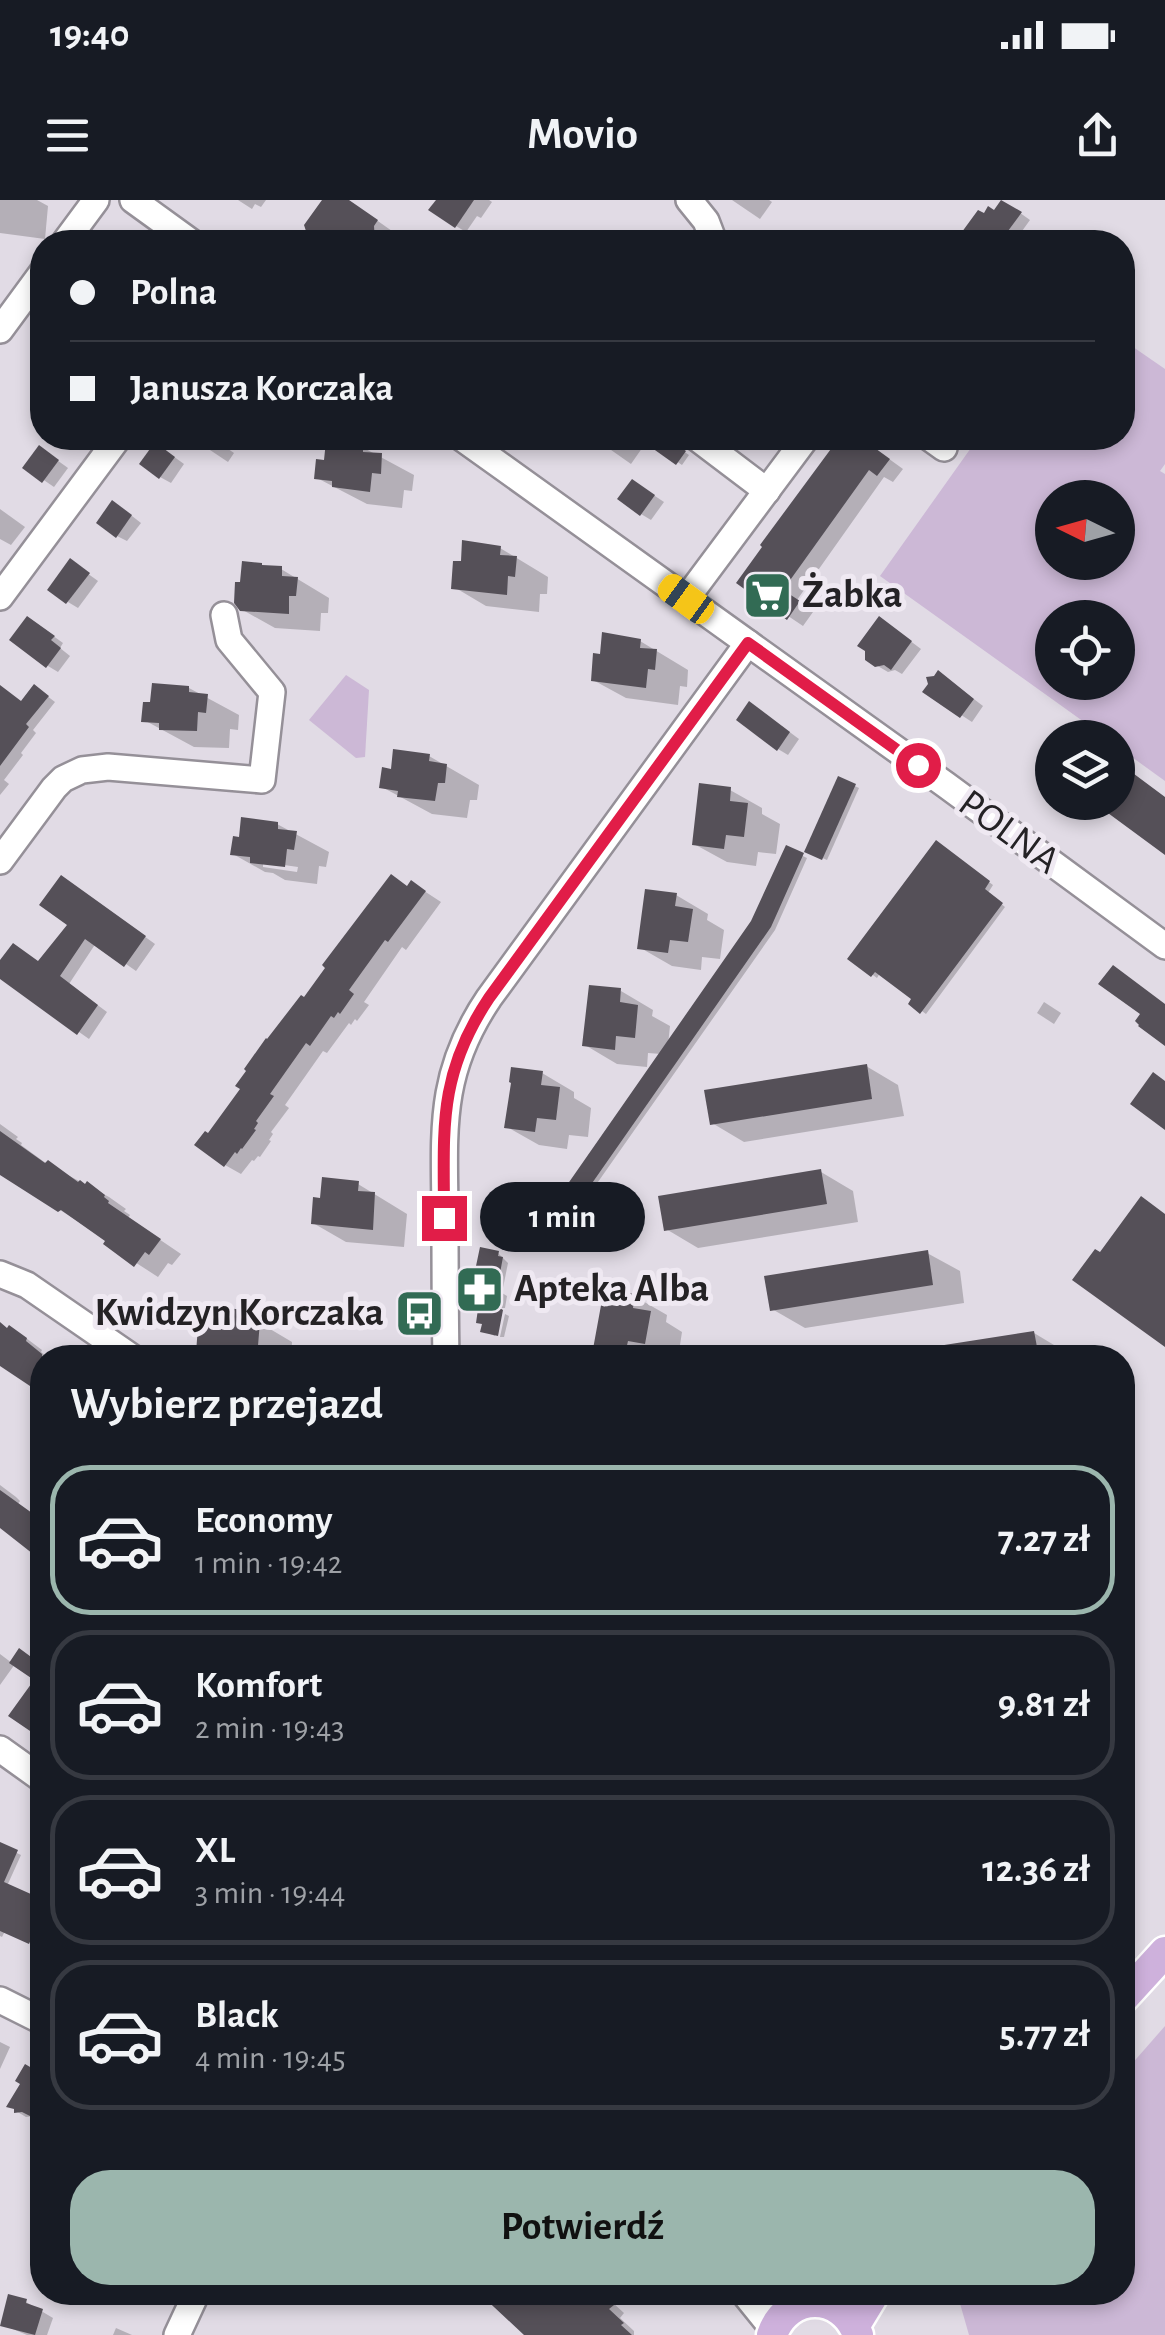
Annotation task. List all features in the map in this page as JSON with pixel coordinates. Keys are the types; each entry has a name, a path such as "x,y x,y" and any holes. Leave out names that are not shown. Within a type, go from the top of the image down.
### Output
{"main road":[{"path":"1135,1985 1165,1952"},
{"path":"778,2325 800,2305"},
{"path":"842,2305 856,2330"},
{"path":"856,2330 868,2305"}],"street":[{"path":"74,230 96,200"},
{"path":"133,200 175,230"},
{"path":"690,200 709,230"},
{"path":"4,317 30,287"},
{"path":"0,596 109,450"},
{"name":"POLNA","path":"479,450 1165,946"},
{"path":"713,450 768,491"},
{"path":"686,599 797,450"},
{"path":"0,861 54,788 82,770 108,767 262,780 272,692 229,640 224,615"},
{"path":"446,1345 444,1124 461,1048 489,998 748,643"},
{"path":"0,1274 27,1284 114,1345"},
{"path":"0,1749 30,1770"},
{"path":"0,2000 30,2015"},
{"path":"177,2335 190,2305"},
{"path":"756,2305 778,2325"}],"shaded area":[{"path":"1135,348 1165,369 1165,464 1160,471 1165,474 1165,781 1135,759 1135,720 1081,720 1053,700 1135,700 1135,600 1035,600 1035,687 880,576 969,450 1135,450"},
{"path":"346,675 369,690 365,757 356,758 309,720"},
{"path":"1165,2026 1165,2335 969,2335 960,2305 1135,2305 1135,2060"}],"building":[{"path":"322,200 349,200 378,220 374,230 306,230 304,225"},
{"path":"436,200 474,200 455,228 428,210"},
{"path":"1001,200 1022,212 1009,230 963,230 978,210 984,213 988,206 994,210"},
{"path":"35,450 46,450 59,460 42,483 22,468"},
{"path":"149,450 166,450 175,457 159,479 139,464"},
{"path":"325,450 382,453 381,474 372,473 370,492 332,487 332,481 314,479 316,459 324,460"},
{"path":"655,450 686,451 676,465"},
{"path":"830,450 878,450 890,459 877,476 869,470 783,590 800,601 787,620 736,583"},
{"path":"632,479 655,495 640,516 617,499"},
{"path":"112,500 132,515 116,538 96,523"},
{"path":"462,540 501,546 500,555 517,556 515,577 508,576 507,595 451,589 453,561 461,561"},
{"path":"70,558 90,573 66,604 47,590"},
{"path":"242,561 282,566 282,576 298,577 296,596 289,596 289,614 240,611 234,603"},
{"path":"27,616 55,636 51,640 61,648 46,668 9,640"},
{"path":"879,616 912,641 891,670 865,660 865,651 857,646"},
{"path":"602,632 641,639 640,648 657,649 655,670 648,669 646,688 591,681 593,653 600,654"},
{"path":"938,670 974,699 960,718 922,692 928,684 926,677 934,676"},
{"path":"152,683 189,686 189,692 208,694 206,713 198,712 197,731 159,730 159,723 141,722 143,702 150,702"},
{"path":"34,684 49,696 0,766 0,685 21,701"},
{"path":"749,701 790,732 777,751 736,720"},
{"path":"393,749 430,754 429,761 447,764 445,783 438,783 435,801 397,797 398,791 379,788 382,767 391,769"},
{"path":"1135,775 1165,797 1165,855 1117,820 1135,820"},
{"path":"838,776 856,784 822,860 804,852"},
{"path":"699,783 731,787 730,801 748,803 744,837 726,835 724,849 692,845"},
{"path":"241,817 278,822 278,829 297,831 294,850 287,849 285,867 250,863 250,857 230,855 233,836 239,837"},
{"path":"936,840 990,881 985,889 1003,903 920,1014 908,1004 911,999 875,972 871,977 847,959"},
{"path":"786,845 804,853 771,927 574,1209 558,1198 751,921"},
{"path":"391,874 407,886 411,880 426,891 349,990 354,994 340,1014 331,1016 310,1046 306,1043 270,1094 274,1096 256,1121 256,1130 224,1167 194,1145 205,1131 208,1133 240,1089 235,1086 266,1038 301,995 304,997 325,968 322,965"},
{"path":"61,875 146,936 124,967 85,939 60,976 98,1005 77,1035 0,979 0,960 13,943 38,961 67,925 39,905"},
{"path":"645,889 677,893 675,906 693,909 688,942 670,940 668,953 637,949"},
{"path":"1113,965 1165,1004 1165,1046 1138,1026 1135,1021 1140,1014 1098,984"},
{"path":"589,985 621,988 620,1002 638,1005 635,1038 616,1036 615,1050 582,1046"},
{"path":"867,1064 872,1099 710,1125 704,1090"},
{"path":"511,1067 543,1071 541,1085 560,1087 556,1120 537,1118 535,1132 504,1128"},
{"path":"1153,1072 1165,1081 1165,1130 1130,1104"},
{"path":"0,1131 78,1182 87,1181 105,1195 108,1203 161,1239 134,1267 61,1210 58,1212 0,1175"},
{"path":"821,1169 827,1204 664,1231 658,1196"},
{"path":"322,1177 359,1181 358,1191 375,1192 373,1230 311,1224 313,1197 320,1198"},
{"path":"1141,1196 1165,1214 1165,1347 1072,1280 1095,1249 1100,1252"},
{"path":"480,1247 499,1251 498,1256 503,1257 497,1289 502,1290 498,1307 503,1310 498,1336 480,1332 482,1324 476,1323 480,1295 474,1294"},
{"path":"928,1250 933,1285 770,1311 764,1276"},
{"path":"604,1289 635,1294 633,1308 651,1311 645,1344 628,1341 627,1345 594,1345"},
{"path":"206,1305 243,1310 243,1320 260,1321 258,1345 197,1345 198,1326 205,1326"},
{"path":"0,1322 27,1338 31,1345 30,1386 0,1366"},
{"path":"1034,1331 1037,1345 944,1345"},
{"path":"0,1490 30,1512 30,1552 0,1528"},
{"path":"19,1648 30,1656 30,1677 9,1663"},
{"path":"30,1686 30,1731 8,1716"},
{"path":"0,1842 18,1850 4,1882 30,1894 30,1942 0,1931"},
{"path":"25,2064 30,2067 30,2116 6,2107 20,2084 15,2081"},
{"path":"8,2294 43,2309 35,2335 0,2326"},
{"path":"492,2305 614,2305 609,2309 632,2335 524,2335"}],"place":[{"name":"Żabka","path":"767,595"},
{"name":"Apteka Alba","path":"479,1289"},
{"name":"Kwidzyn Korczaka","path":"419,1313"}],"route":[{"path":"444,1218 446,1102 457,1058 476,1017 748,643 918,765"}]}
